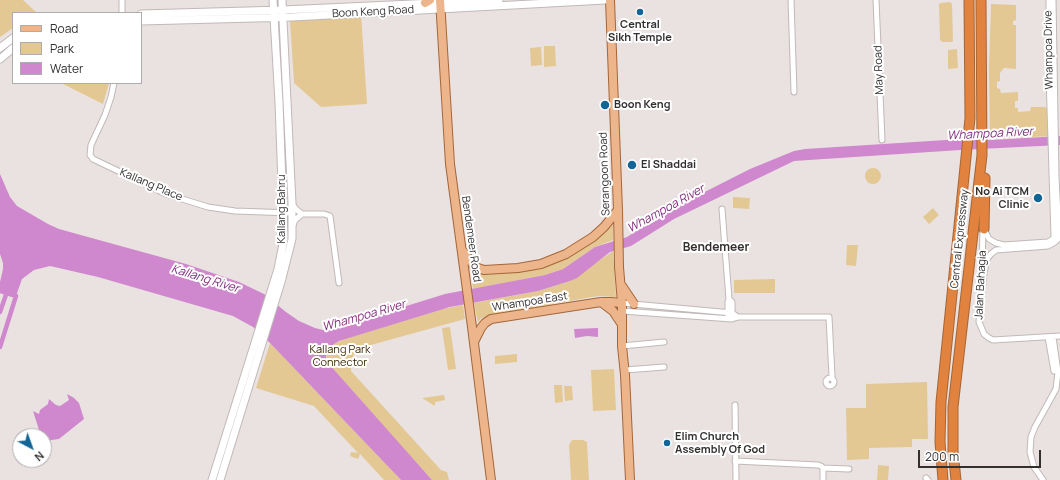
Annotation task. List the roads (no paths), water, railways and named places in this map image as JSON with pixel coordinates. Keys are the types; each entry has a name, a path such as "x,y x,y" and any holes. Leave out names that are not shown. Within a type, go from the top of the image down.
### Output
{"highway":[{"name":"Central Expressway","path":"943,480 940,442 941,402 970,131 969,0"},
{"name":"Central Expressway","path":"956,480 953,451 953,407 982,157 981,0"},
{"path":"981,62 986,0"},
{"path":"982,157 985,169 984,230"}],"main road":[{"name":"Kallang Bahru","path":"273,0 284,213 284,239 275,292"},
{"name":"Kallang Bahru","path":"220,480 258,348 292,239 292,203 282,0"},
{"name":"Boon Keng Road","path":"142,21 283,18 499,0"},
{"name":"Boon Keng Road","path":"142,14 283,10 427,2 440,4 605,0"},
{"name":"Serangoon Road","path":"610,0 618,236 622,307 622,346 630,480"},
{"name":"Bendemeer Road","path":"440,4 450,164 491,480"},
{"path":"0,48 12,39"},
{"path":"0,59 12,49"},
{"path":"461,249 475,267 484,270 518,268 541,264 566,254 593,237 604,227 618,210"},
{"path":"620,283 634,304"},
{"path":"601,302 613,311 622,324"},
{"name":"Whampoa East","path":"474,342 481,328 491,319 601,302 611,302 622,307"},
{"name":"Kallang Bahru","path":"212,480 258,348"}],"street":[{"path":"122,0 122,12"},
{"path":"790,0 794,92"},
{"name":"May Road","path":"876,0 882,140"},
{"name":"Whampoa Drive","path":"1049,0 1049,76 1053,134"},
{"name":"Whampoa Drive","path":"984,273 987,259 996,250 1048,246 1055,242 1059,234 1053,151 1053,0"},
{"name":"Kallang Place","path":"114,84 105,115 91,145 90,155 93,159 166,194 208,208 231,211 292,213"},
{"name":"Whampoa Drive","path":"984,230 989,239 999,244 1048,242 1054,237 1057,202"},
{"name":"Kallang Bahru","path":"292,203 296,210 302,214 324,214 330,216 340,283"},
{"path":"722,209 729,298 728,306 730,316"},
{"name":"Kallang Bahru","path":"292,226 295,220 302,214"},
{"name":"Jalan Bahagia","path":"984,230 982,265 984,273 979,322 980,327 986,336 993,340 1060,336"},
{"path":"729,298 732,302 730,316"},
{"path":"622,307 634,304 720,312 730,316"},
{"path":"720,312 728,306"},
{"path":"622,307 738,317 829,317 831,378"},
{"path":"1043,480 1036,471 1031,457 1032,437 1035,427 1056,389 1058,372 1050,337"},
{"path":"622,346 664,342"},
{"path":"624,370 664,367"},
{"path":"735,405 736,480"},
{"path":"735,462 818,464 823,468 849,469"},
{"path":"823,468 823,480"}],"water":[{"name":"Kallang River","path":"1060,136 1060,145 794,161 674,219 631,246 610,252 577,278 570,281 538,291 450,307 339,341 331,346 326,354 329,364 432,480 401,480 270,343 253,327 233,316 98,277 50,266 34,270 22,279 16,296 0,291 3,263 0,254 0,174 10,197 17,206 48,224 59,229 186,264 239,282 264,294 299,321 315,328 329,330 445,294 545,275 563,269 595,247 627,237 673,208 750,169 794,151 805,149 946,140 991,140"},
{"path":"598,328 598,337 587,336 575,338 574,329"},
{"path":"67,394 79,403 84,419 59,439 52,440 52,428 38,428 33,411 39,414 40,410 48,404 49,399 56,405 60,406 69,400"}],"waterway":[{"path":"0,312 8,289"},
{"path":"0,291 16,296 0,347"}],"place":[{"name":"Central Sikh Temple","path":"640,12"},
{"name":"Boon Keng","path":"605,105"},
{"name":"El Shaddai","path":"632,165"},
{"name":"No Ai TCM Clinic","path":"1038,198"},
{"name":"Elim Church Assembly Of God","path":"667,443"}],"district":[{"name":"Bendemeer","path":"716,248"}],"water label":[{"name":"Whampoa River","path":"990,134"},
{"name":"Whampoa River","path":"666,209"},
{"name":"Whampoa River","path":"364,316"}],"park label":[{"name":"Kallang Park Connector","path":"340,356"}]}
